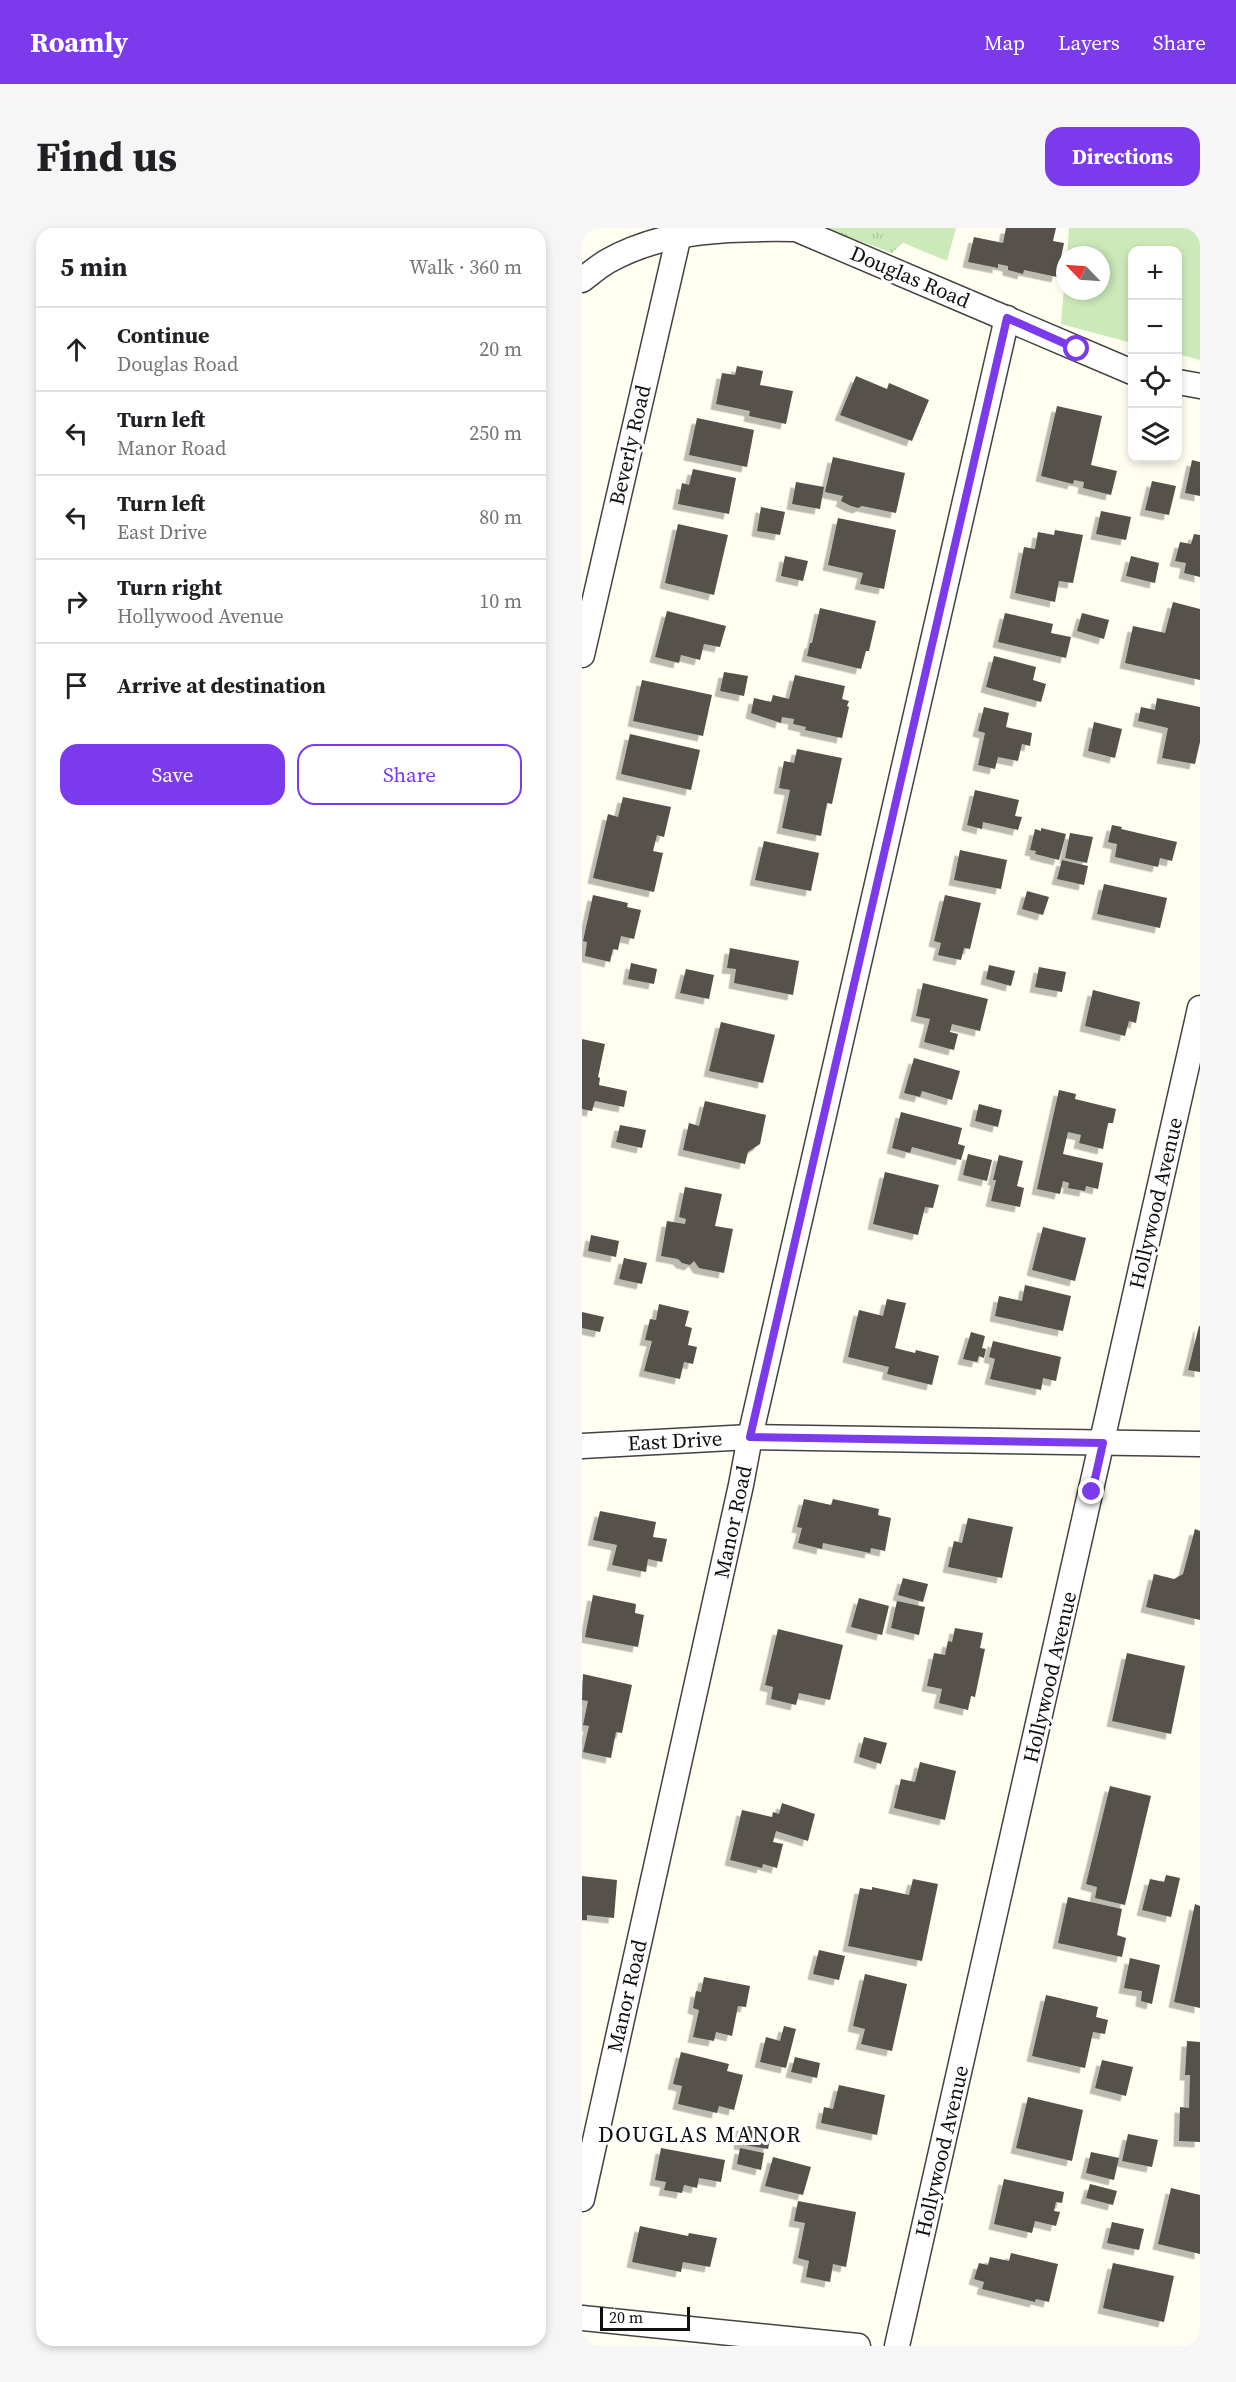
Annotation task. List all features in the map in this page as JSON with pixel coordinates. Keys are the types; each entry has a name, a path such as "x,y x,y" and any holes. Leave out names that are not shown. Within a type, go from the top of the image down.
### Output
{"street":[{"name":"Douglas Road","path":"582,280 606,261 644,244 679,235 741,228 796,229 1128,370"},
{"name":"Beverly Road","path":"582,655 679,235"},
{"name":"Manor Road","path":"582,2199 750,1437 1007,318"},
{"path":"1182,383 1200,386"},
{"name":"Hollywood Avenue","path":"897,2346 1200,1008"},
{"name":"East Drive","path":"582,1446 750,1437 1200,1444"},
{"path":"582,2318 858,2346"}],"green space":[{"path":"824,228 918,228 892,253"},
{"path":"867,228 956,228 947,261"},
{"path":"1069,228 1200,228 1200,360 1182,355 1182,246 1128,246 1128,342 1061,324 1063,300 1110,300 1110,246 1068,246"}],"building":[{"path":"1006,228 1056,228 1053,241 1064,243 1063,246 1056,246 1056,277 1024,270 1023,274 1008,270 1008,266 998,264 998,268 968,262 974,237 1003,243"},
{"path":"737,366 763,371 760,385 793,391 786,424 749,416 750,411 716,404 722,373 735,375"},
{"path":"856,376 887,389 889,383 929,400 912,441 840,415"},
{"path":"1057,406 1102,416 1091,465 1117,471 1111,495 1083,488 1084,482 1074,480 1073,484 1041,476"},
{"path":"697,418 754,430 747,467 689,455"},
{"path":"833,457 905,473 896,513 851,506 841,501 843,496 825,492"},
{"path":"1192,460 1200,462 1200,496 1185,493"},
{"path":"693,469 736,478 729,514 678,504 682,483 689,485"},
{"path":"1152,481 1176,486 1169,515 1145,510"},
{"path":"796,482 824,487 820,509 792,504"},
{"path":"761,507 785,512 780,535 757,531"},
{"path":"1101,511 1131,517 1126,540 1096,534"},
{"path":"838,518 896,530 884,589 860,584 863,573 828,565"},
{"path":"678,524 728,535 714,595 665,583"},
{"path":"1055,530 1083,535 1073,583 1059,581 1055,602 1015,593 1024,547 1035,549 1038,532 1054,535"},
{"path":"1194,534 1200,535 1200,577 1184,573 1186,563 1175,561 1180,542 1191,544"},
{"path":"785,556 808,561 803,581 781,576"},
{"path":"1131,556 1159,563 1155,583 1126,576"},
{"path":"1173,602 1200,609 1200,680 1125,663 1133,626 1165,633"},
{"path":"820,608 876,621 869,651 866,651 861,669 807,656"},
{"path":"667,611 726,626 720,647 704,644 700,660 681,655 679,663 655,657"},
{"path":"1005,613 1053,624 1051,633 1071,637 1066,658 998,642"},
{"path":"1082,613 1109,620 1104,639 1077,631"},
{"path":"994,656 1036,667 1033,680 1046,684 1041,702 986,687"},
{"path":"724,672 748,676 744,696 720,691"},
{"path":"795,675 845,686 842,699 849,701 847,706 849,707 842,738 805,730 806,727 793,724 794,719 782,717 781,723 751,713 754,698 771,702 773,695 789,699"},
{"path":"642,680 712,695 703,736 633,721"},
{"path":"1157,698 1200,707 1200,742 1195,764 1162,758 1168,728 1138,721 1141,707 1155,710"},
{"path":"984,707 1009,713 1006,727 1032,733 1030,746 1022,744 1018,761 998,757 995,769 978,765 985,733 978,731"},
{"path":"1094,722 1122,729 1115,758 1088,751"},
{"path":"630,734 700,750 691,790 621,774"},
{"path":"797,749 842,758 832,804 827,803 821,836 782,828 790,790 779,788 784,761 794,763"},
{"path":"975,790 1019,800 1015,816 1022,817 1018,830 983,822 982,829 967,825"},
{"path":"623,797 671,807 664,837 657,835 653,851 663,853 654,892 593,878 608,814 618,817"},
{"path":"1112,825 1177,842 1172,861 1160,858 1158,867 1115,857 1117,844 1108,842"},
{"path":"1041,828 1066,834 1059,860 1035,854 1036,851 1030,850 1035,829 1041,831"},
{"path":"1070,833 1093,837 1087,863 1065,858"},
{"path":"764,841 819,853 811,891 755,880"},
{"path":"960,850 1007,860 1001,889 954,880"},
{"path":"1062,860 1088,866 1084,885 1057,879"},
{"path":"1104,884 1167,898 1160,928 1097,914"},
{"path":"1027,891 1049,897 1043,915 1022,909"},
{"path":"593,895 628,903 627,907 641,910 634,939 621,936 618,950 613,949 610,962 585,956 587,942 583,941"},
{"path":"945,895 981,903 970,949 964,948 961,960 938,955 941,943 934,941"},
{"path":"730,948 799,961 793,995 734,983 736,969 727,968"},
{"path":"631,963 657,969 654,984 628,979"},
{"path":"989,965 1015,971 1011,986 986,979"},
{"path":"1039,967 1066,972 1062,992 1035,987"},
{"path":"686,969 714,975 709,999 680,993"},
{"path":"923,983 988,999 980,1031 952,1024 950,1032 958,1034 954,1050 924,1042 930,1019 916,1016"},
{"path":"1093,990 1140,1002 1136,1023 1129,1021 1125,1036 1085,1026"},
{"path":"721,1022 775,1035 763,1083 709,1071"},
{"path":"582,1039 605,1044 598,1077 600,1078 599,1085 627,1091 624,1107 595,1101 592,1111 582,1109"},
{"path":"914,1058 960,1071 952,1100 922,1091 920,1097 904,1093"},
{"path":"1059,1090 1076,1094 1075,1099 1116,1109 1113,1123 1108,1123 1103,1149 1079,1143 1081,1135 1068,1132 1063,1154 1103,1163 1098,1189 1086,1186 1085,1191 1068,1188 1069,1183 1063,1181 1060,1194 1037,1189"},
{"path":"705,1101 766,1115 760,1144 748,1152 745,1164 683,1150 689,1123 699,1126"},
{"path":"979,1104 1002,1110 998,1127 975,1121"},
{"path":"901,1112 962,1128 958,1144 965,1146 961,1160 912,1147 910,1153 892,1148"},
{"path":"620,1125 646,1130 642,1148 616,1142"},
{"path":"968,1154 992,1160 987,1181 963,1175"},
{"path":"999,1155 1023,1161 1017,1186 1024,1188 1020,1207 991,1201"},
{"path":"885,1172 939,1185 933,1208 925,1207 918,1235 873,1224"},
{"path":"685,1187 722,1194 715,1226 733,1229 724,1273 699,1268 694,1261 690,1265 678,1259 661,1256 667,1221 685,1224 686,1219 679,1217"},
{"path":"1043,1227 1086,1238 1075,1281 1032,1270"},
{"path":"591,1235 619,1241 616,1257 588,1251"},
{"path":"624,1258 647,1263 642,1284 619,1279"},
{"path":"1025,1285 1071,1296 1063,1331 995,1316 999,1296 1022,1301"},
{"path":"887,1299 906,1303 895,1348 939,1356 932,1385 887,1374 889,1367 848,1357 859,1310 883,1316"},
{"path":"659,1304 689,1311 685,1326 692,1328 688,1345 697,1347 693,1364 684,1362 680,1379 644,1371 652,1341 645,1340 650,1319 656,1320"},
{"path":"582,1312 604,1317 600,1332 582,1328"},
{"path":"1200,1326 1200,1372 1188,1370"},
{"path":"971,1332 985,1336 982,1348 986,1349 984,1358 979,1356 977,1362 963,1359"},
{"path":"993,1341 1061,1357 1056,1381 1043,1378 1041,1390 990,1379 995,1359 989,1357"},
{"path":"804,1499 831,1505 833,1499 879,1509 878,1515 891,1518 885,1551 871,1548 870,1553 823,1543 822,1549 798,1543 802,1528 797,1527"},
{"path":"600,1511 656,1522 653,1537 667,1539 662,1562 648,1559 646,1572 612,1565 617,1545 593,1540"},
{"path":"968,1518 1013,1527 1002,1578 948,1567 954,1541 962,1543"},
{"path":"1195,1529 1200,1531 1200,1620 1146,1607 1154,1574 1174,1579 1183,1574"},
{"path":"903,1578 928,1584 923,1602 898,1595"},
{"path":"593,1595 636,1604 635,1613 644,1615 638,1647 585,1637"},
{"path":"859,1598 889,1606 882,1635 851,1627"},
{"path":"897,1601 925,1607 919,1635 891,1628"},
{"path":"955,1628 983,1633 980,1648 985,1649 975,1697 971,1696 968,1710 939,1703 942,1689 927,1686 934,1653 945,1655 948,1641 952,1642"},
{"path":"778,1629 843,1645 830,1700 799,1693 796,1705 771,1699 773,1687 765,1685"},
{"path":"1127,1653 1185,1666 1171,1734 1112,1721"},
{"path":"583,1674 632,1685 622,1733 616,1732 611,1758 583,1752 589,1726 583,1725 588,1701 582,1700"},
{"path":"864,1737 887,1743 881,1764 859,1757"},
{"path":"920,1762 956,1771 945,1820 894,1808 901,1779 915,1782"},
{"path":"1110,1786 1151,1796 1125,1905 1095,1898 1097,1887 1086,1884"},
{"path":"782,1803 815,1814 808,1841 776,1831 773,1842 783,1844 777,1868 763,1864 762,1868 730,1860 742,1810 772,1817 773,1812 779,1814"},
{"path":"1166,1875 1180,1878 1171,1917 1142,1910 1150,1879 1164,1882"},
{"path":"582,1876 617,1880 614,1918 587,1915 587,1920 582,1920"},
{"path":"913,1879 938,1884 922,1961 848,1946 860,1888 872,1890 872,1887 909,1895"},
{"path":"1068,1897 1122,1909 1117,1935 1126,1938 1122,1957 1058,1943"},
{"path":"1195,1904 1200,1906 1200,2008 1174,2002"},
{"path":"819,1950 845,1956 839,1980 813,1974"},
{"path":"1130,1958 1160,1965 1152,2004 1141,2001 1142,1991 1124,1988"},
{"path":"865,1974 907,1984 892,2051 861,2044 865,2029 853,2026"},
{"path":"704,1977 750,1986 746,2007 738,2006 732,2036 716,2032 714,2041 693,2037 699,2010 693,2008 696,1991 701,1992"},
{"path":"1046,1995 1098,2007 1096,2017 1108,2020 1105,2034 1093,2032 1085,2068 1032,2056"},
{"path":"784,2026 796,2029 786,2068 760,2062 766,2037 780,2041"},
{"path":"1187,2041 1200,2042 1200,2142 1179,2141 1180,2107 1189,2108 1190,2075 1185,2075"},
{"path":"681,2052 729,2064 727,2071 743,2075 734,2110 719,2106 717,2113 678,2104 682,2086 673,2084"},
{"path":"795,2057 820,2063 817,2078 791,2072"},
{"path":"1102,2060 1133,2067 1126,2096 1095,2088"},
{"path":"839,2085 885,2095 877,2135 821,2123 824,2107 833,2109"},
{"path":"1028,2097 1083,2110 1072,2161 1016,2148"},
{"path":"742,2125 772,2130 768,2149 739,2144"},
{"path":"1128,2134 1158,2140 1152,2167 1122,2161"},
{"path":"661,2148 725,2160 721,2182 699,2178 697,2188 684,2185 682,2193 664,2190 666,2182 655,2180"},
{"path":"740,2148 764,2153 761,2170 737,2164"},
{"path":"1091,2152 1119,2158 1114,2180 1086,2173"},
{"path":"773,2157 811,2167 803,2195 765,2186"},
{"path":"1004,2179 1064,2192 1062,2203 1056,2202 1054,2211 1060,2212 1056,2226 1035,2221 1032,2233 994,2224"},
{"path":"1090,2184 1117,2191 1113,2205 1086,2198"},
{"path":"1171,2188 1200,2195 1200,2254 1158,2244"},
{"path":"798,2201 856,2212 846,2267 833,2264 830,2282 806,2277 809,2261 798,2258 805,2223 794,2221"},
{"path":"1112,2222 1144,2229 1139,2250 1107,2243"},
{"path":"640,2226 688,2236 689,2233 717,2238 710,2267 683,2262 681,2272 632,2262"},
{"path":"1011,2253 1058,2264 1049,2302 1036,2299 1035,2302 982,2289 984,2282 974,2279 979,2263 988,2265 990,2257 1009,2261"},
{"path":"1113,2263 1174,2276 1164,2322 1103,2308"}],"district":[{"name":"DOUGLAS MANOR","path":"700,2134"}],"route":[{"path":"1077,349 1007,318 750,1437 1103,1443 1092,1492"}]}
